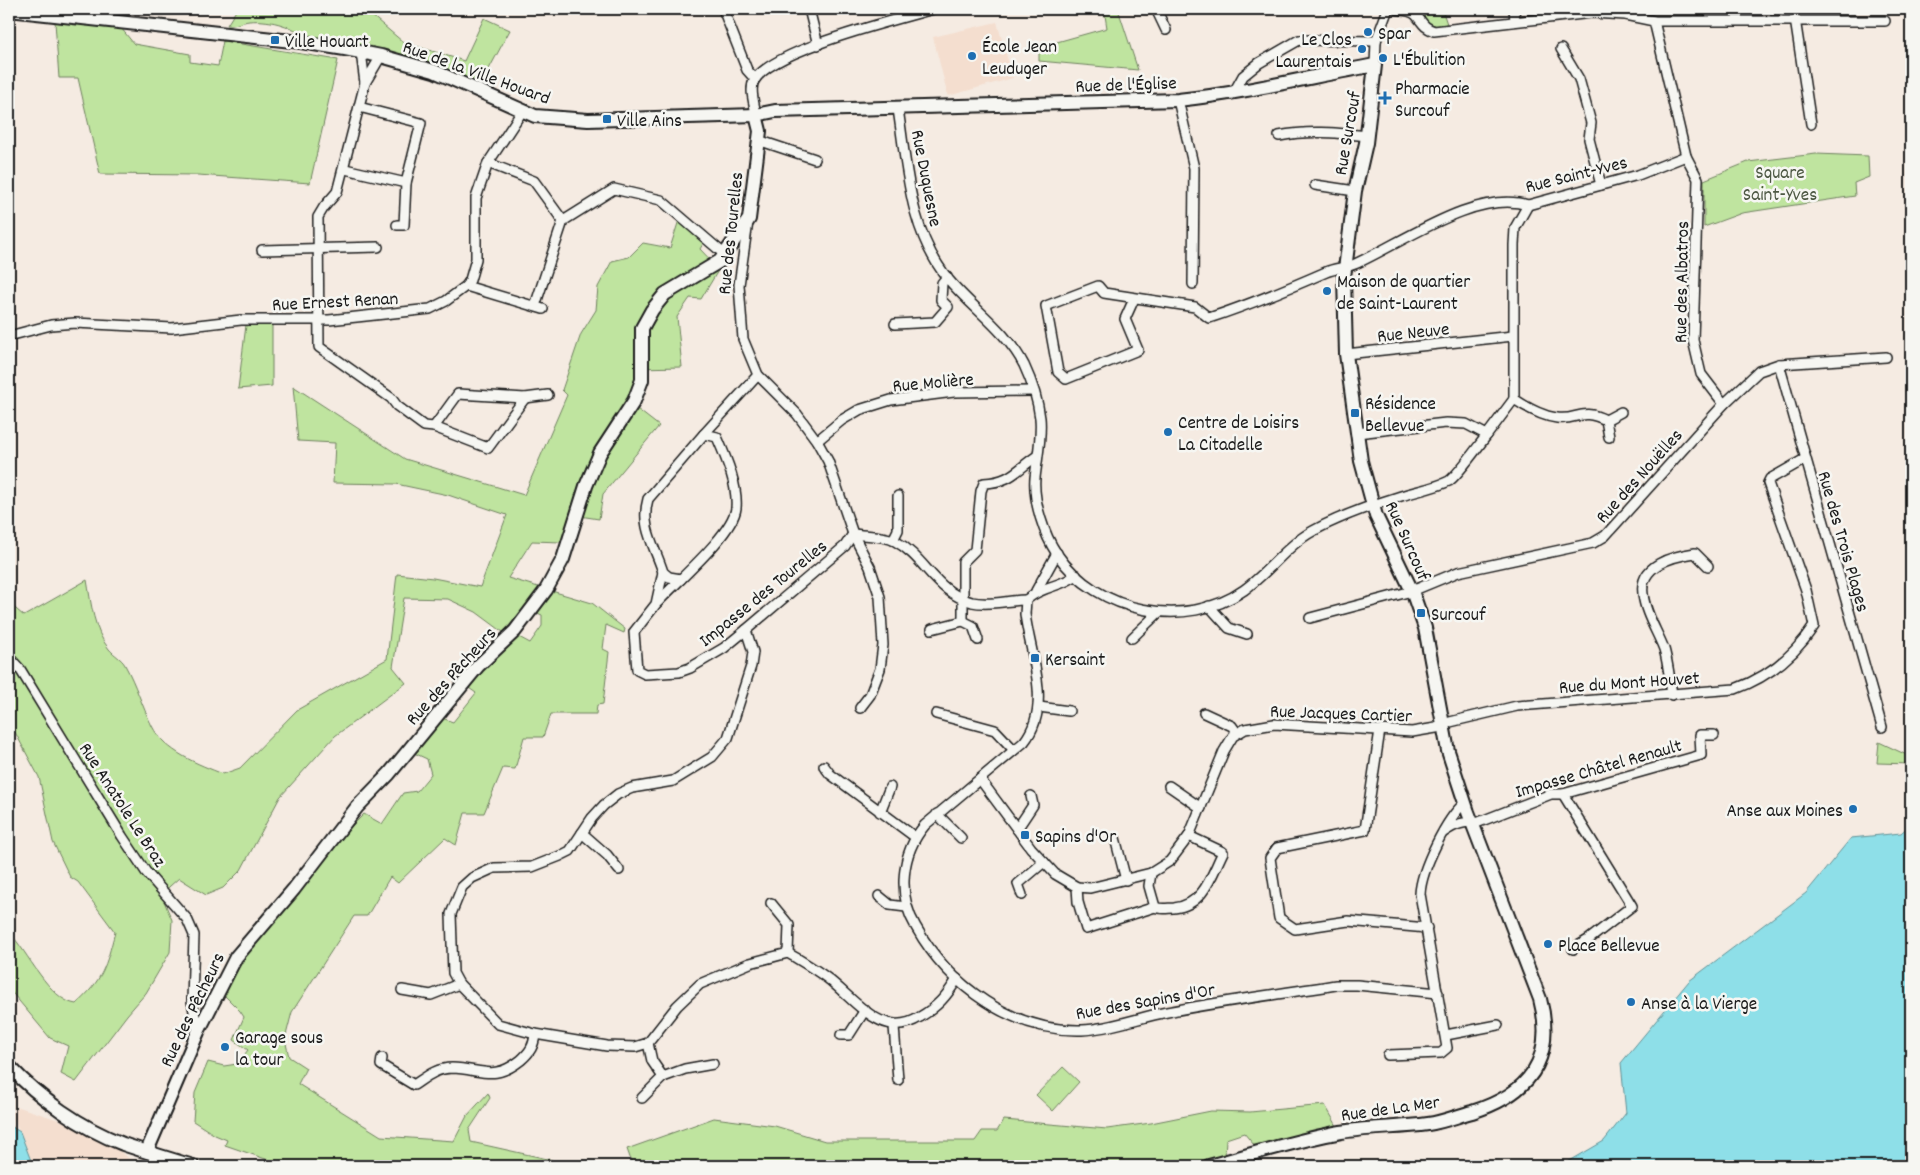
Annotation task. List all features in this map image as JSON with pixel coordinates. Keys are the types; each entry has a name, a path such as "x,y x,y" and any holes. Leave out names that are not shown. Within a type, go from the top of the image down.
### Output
{"street":[{"path":"723,9 747,70 755,79"},
{"path":"809,9 818,45"},
{"path":"756,115 751,87 755,79 788,56 933,9"},
{"path":"1156,9 1166,30"},
{"path":"1375,65 1376,41 1388,9"},
{"path":"1396,9 1406,10 1416,15 1424,28 1434,32 1515,20 1592,13 1624,15 1654,20 1885,21"},
{"path":"1514,9 1515,20"},
{"name":"Rue de la Ville Houard","path":"9,10 301,42 361,52 434,71 535,116 588,120 756,115"},
{"path":"1654,20 1686,156"},
{"path":"1794,20 1811,124"},
{"path":"1233,94 1243,76 1259,63 1299,40 1376,41"},
{"path":"1561,49 1579,79 1591,123 1589,139 1601,185"},
{"path":"361,52 365,84"},
{"path":"380,56 365,84 338,192 324,207 318,217 319,347 391,398 397,406 424,426 434,427 488,448 525,398"},
{"name":"Rue de l'Église","path":"756,115 775,111 1178,100 1233,94 1312,76 1375,65"},
{"name":"Rue Surcouf","path":"1375,65 1367,136 1355,191 1345,267 1346,354 1361,461 1372,506 1412,591 1425,628 1448,751 1465,803 1532,975 1544,1013"},
{"path":"1178,100 1194,168 1193,284"},
{"path":"359,107 421,123 406,183 404,224 397,224"},
{"name":"Rue Duquesne","path":"898,108 914,206 922,235 935,261 947,277 1008,340 1026,368 1040,418 1035,481 1038,503 1045,527 1057,554 1076,575 1097,592 1115,601 1134,608 1159,612 1190,611 1209,606 1244,590 1313,531 1372,506 1450,480 1514,399"},
{"path":"523,110 488,163 476,198 476,259 466,286 539,308 562,221 614,188 661,200 724,254"},
{"name":"Rue des Tourelles","path":"756,115 760,131 740,295 743,339 758,375 798,414 828,461 853,534 870,567 880,597 883,646 880,668 870,695 860,708"},
{"path":"1279,136 1298,132 1326,131 1367,136"},
{"path":"758,140 815,159"},
{"name":"Rue Saint-Yves","path":"1134,299 1195,307 1209,318 1245,306 1328,271 1345,267 1443,219 1475,207 1514,201 1528,205 1638,174 1686,156"},
{"name":"Rue des Albatros","path":"1686,156 1698,179 1693,340 1701,374 1724,404"},
{"path":"488,163 534,181 562,221"},
{"path":"345,169 406,183"},
{"path":"1316,186 1355,191"},
{"path":"1528,205 1515,228 1514,399 1528,408 1557,418 1591,413 1606,420"},
{"name":"Rue des Pêcheurs","path":"147,1151 198,1032 220,986 244,948 294,889 357,807 390,774 478,666 515,631 546,590 563,559 586,486 600,453 634,402 642,380 642,328 652,310 666,294 720,261 749,219"},
{"path":"262,250 378,247"},
{"path":"894,324 935,322 948,308 941,300 942,283 947,277"},
{"name":"Rue Ernest Renan","path":"9,336 51,325 75,323 172,328 251,320 320,318 329,320 421,311 446,301 466,286"},
{"path":"1098,286 1104,293 1134,299 1125,319 1138,350 1066,379 1058,372 1046,306 1098,286"},
{"name":"Rue Neuve","path":"1346,354 1513,336"},
{"name":"Rue des Nouëlles","path":"1310,618 1412,591 1458,572 1593,543 1605,536 1724,404 1749,378 1759,371 1779,364 1886,357"},
{"name":"Rue des Trois Plages","path":"1779,364 1882,727"},
{"path":"656,604 663,572 644,522 644,512 648,499 758,375"},
{"name":"Rue Molière","path":"817,441 842,420 859,410 891,400 954,392 1033,391"},
{"path":"434,427 458,394 525,398 548,395"},
{"path":"656,604 729,525 736,508 732,478 717,437 718,426 724,412"},
{"path":"1606,420 1621,412"},
{"path":"1606,420 1609,437"},
{"path":"1357,433 1446,423 1466,424 1487,435"},
{"path":"704,434 717,437"},
{"path":"963,621 963,562 975,550 982,487 1009,478 1022,466 1038,456"},
{"name":"Rue du Mont Houvet","path":"1444,724 1517,706 1735,689 1752,683 1781,662 1804,641 1814,626 1812,610 1787,533 1768,484 1770,479 1805,459"},
{"path":"893,540 898,530 898,496"},
{"path":"853,534 893,540 905,548 940,585 962,598 975,602 989,603 1026,600 1036,591 1057,554"},
{"name":"Impasse des Tourelles","path":"656,604 634,632 637,670 645,674 679,672 690,668 724,648 845,546 853,534"},
{"path":"1672,695 1664,651 1644,599 1644,582 1661,562 1673,556 1695,553 1708,566"},
{"path":"663,572 670,577 681,579"},
{"path":"1036,591 1071,579 1076,575"},
{"name":"Rue des Sapins d'Or","path":"1026,600 1024,614 1039,707 1032,732 1014,750 937,814 915,837 908,852 906,907 918,932 957,979 982,1000 1020,1020 1050,1028 1083,1030 1167,1012 1336,985 1357,985 1438,993"},
{"path":"1209,606 1229,628 1247,634"},
{"path":"1132,638 1159,612"},
{"path":"932,629 963,621 973,626 978,640"},
{"path":"746,630 752,652 751,666 728,738 720,749 695,769 673,781 632,788 618,794 604,805 570,851 532,867 494,868 472,878 462,887 451,914 450,932 453,973 459,984 498,1024 534,1034 618,1048 648,1043 677,1006 700,984 750,963 775,958 788,953"},
{"name":"Rue Anatole Le Braz","path":"9,656 20,669 122,836 146,872 178,907 194,935 192,1001 198,1032"},
{"path":"1039,707 1069,711"},
{"path":"980,779 1044,862 1055,874 1077,887 1090,888 1151,874 1170,861 1189,836 1224,751 1238,733 1232,726 1204,713"},
{"path":"936,714 995,730 1014,750"},
{"name":"Rue Jacques Cartier","path":"1238,733 1254,726 1274,724 1412,732 1444,724"},
{"path":"1380,730 1364,830 1277,848 1270,858 1279,918 1295,929 1348,921 1427,928"},
{"name":"Impasse Châtel Renault","path":"1444,832 1454,825 1478,822 1551,794 1563,794 1701,754 1700,736 1714,734"},
{"path":"824,766 830,774 915,837"},
{"path":"1169,786 1201,808"},
{"path":"880,812 890,787"},
{"path":"1563,794 1632,906 1588,940 1573,949"},
{"path":"1017,829 1033,805 1031,796"},
{"path":"1388,1055 1443,1052 1447,1048 1420,894 1420,882 1454,811 1465,803"},
{"path":"937,814 961,838"},
{"path":"582,833 607,855 619,870"},
{"path":"1077,887 1078,902 1086,929 1155,907 1159,909 1182,907 1201,897 1223,852 1189,836"},
{"path":"1115,838 1126,880"},
{"path":"1022,895 1018,884 1044,862"},
{"path":"1151,874 1149,886 1155,907"},
{"path":"879,896 890,905 906,907"},
{"path":"771,903 789,926 788,953"},
{"path":"788,953 827,978 877,1019 894,1026 910,1024 932,1010 946,998 957,979"},
{"path":"402,990 431,995 459,984"},
{"path":"841,1035 849,1035 864,1010"},
{"name":"Rue de La Mer","path":"1209,1166 1339,1132 1367,1128 1429,1124 1490,1107 1519,1090 1532,1074 1540,1059 1544,1040 1544,1013"},
{"path":"1446,1035 1498,1025"},
{"path":"894,1026 898,1080"},
{"path":"382,1058 380,1065 414,1086 435,1071 451,1068 496,1074 511,1068 525,1056 533,1047 534,1034"},
{"path":"648,1043 652,1061 663,1077"},
{"path":"642,1098 663,1077 685,1069 713,1064"},
{"path":"9,1066 34,1090 74,1118 122,1143 193,1166"}],"shaded area":[{"name":"École Jean Leuduger","path":"997,22 1013,78 948,96 933,37"},
{"path":"19,1107 74,1125 121,1152 139,1166 33,1166 12,1113"}],"green space":[{"path":"237,9 364,9 403,42 464,61 484,18 510,30 481,84 312,39 290,28 266,21 249,21 227,25"},
{"path":"1104,9 1118,9 1138,70 1039,61 1039,47 1107,28"},
{"path":"1427,9 1442,9 1447,24 1435,25 1426,21 1420,14"},
{"path":"55,22 121,28 134,44 190,54 190,62 218,66 223,41 338,60 310,183 198,175 100,174 78,78 59,78"},
{"name":"Square Saint-Yves","path":"1816,154 1868,156 1869,177 1854,183 1855,196 1742,213 1704,227 1704,180 1748,162"},
{"path":"679,220 704,242 700,249 719,269 701,299 690,298 677,317 682,367 637,368 636,381 628,402 659,426 603,494 599,519 573,515 561,542 532,541 508,578 592,603 625,629 624,633 606,625 603,649 609,652 603,704 597,705 596,714 551,714 543,737 524,737 515,769 503,768 484,813 465,813 456,845 445,838 398,883 390,877 367,916 354,916 292,1012 285,1039 289,1057 306,1068 298,1084 381,1136 454,1141 467,1116 488,1093 490,1098 469,1130 471,1142 552,1160 559,1166 299,1166 282,1161 277,1163 225,1145 227,1140 193,1121 195,1093 208,1062 224,1066 237,1064 248,1050 234,1040 244,1017 224,995 253,946 286,899 324,855 364,814 382,824 403,793 417,791 431,774 427,759 414,753 442,718 453,722 476,693 466,686 517,636 530,643 542,626 542,615 526,608 503,632 476,612 448,599 404,598 393,667 406,683 335,736 280,797 241,870 223,888 206,895 179,878 161,894 172,920 170,952 146,993 76,1082 61,1074 68,1046 50,1038 9,989 9,932 48,985 66,1001 76,1004 98,980 106,963 115,932 78,882 70,877 53,842 39,777 9,721 9,603 24,616 87,580 94,616 100,634 109,649 125,665 148,718 158,735 165,743 183,756 213,770 223,774 240,768 297,710 387,659 397,574 433,578 480,587 507,515 448,495 396,484 333,483 335,443 298,441 293,386 405,459 524,495 567,395 562,390 581,334 596,310 598,287 612,261 629,257 643,243 670,248"},
{"path":"267,315 272,326 272,386 238,389 247,317"},
{"path":"1879,742 1911,757 1911,764 1877,763"},
{"path":"1063,1067 1079,1082 1053,1111 1036,1095"},
{"path":"1325,1105 1337,1126 1254,1145 1244,1133 1226,1139 1225,1156 1190,1166 633,1166 627,1149 714,1118 775,1126 825,1141 975,1141 982,1131 997,1131 1004,1120 1107,1129 1151,1123 1211,1111 1250,1112"}],"water":[{"path":"1911,824 1911,1166 1561,1166 1604,1141 1626,1113 1621,1063 1689,981 1806,893 1851,838 1901,833"},
{"path":"9,1125 20,1132 33,1166 9,1166"}],"place":[{"name":"Spar","path":"1368,32"},
{"name":"Ville Houart","path":"275,40"},
{"name":"Le Clos Laurentais","path":"1362,49"},
{"name":"École Jean Leuduger","path":"972,56"},
{"name":"L'Ébulition","path":"1383,58"},
{"name":"Pharmacie Surcouf","path":"1385,98"},
{"name":"Ville Ains","path":"607,119"},
{"name":"Maison de quartier de Saint-Laurent","path":"1327,291"},
{"name":"Résidence Bellevue","path":"1355,413"},
{"name":"Centre de Loisirs La Citadelle","path":"1168,432"},
{"name":"Surcouf","path":"1421,613"},
{"name":"Kersaint","path":"1035,658"},
{"name":"Anse aux Moines","path":"1853,809"},
{"name":"Sapins d'Or","path":"1025,835"},
{"name":"Place Bellevue","path":"1548,944"},
{"name":"Anse à la Vierge","path":"1631,1002"},
{"name":"Garage sous la tour","path":"225,1047"}]}
